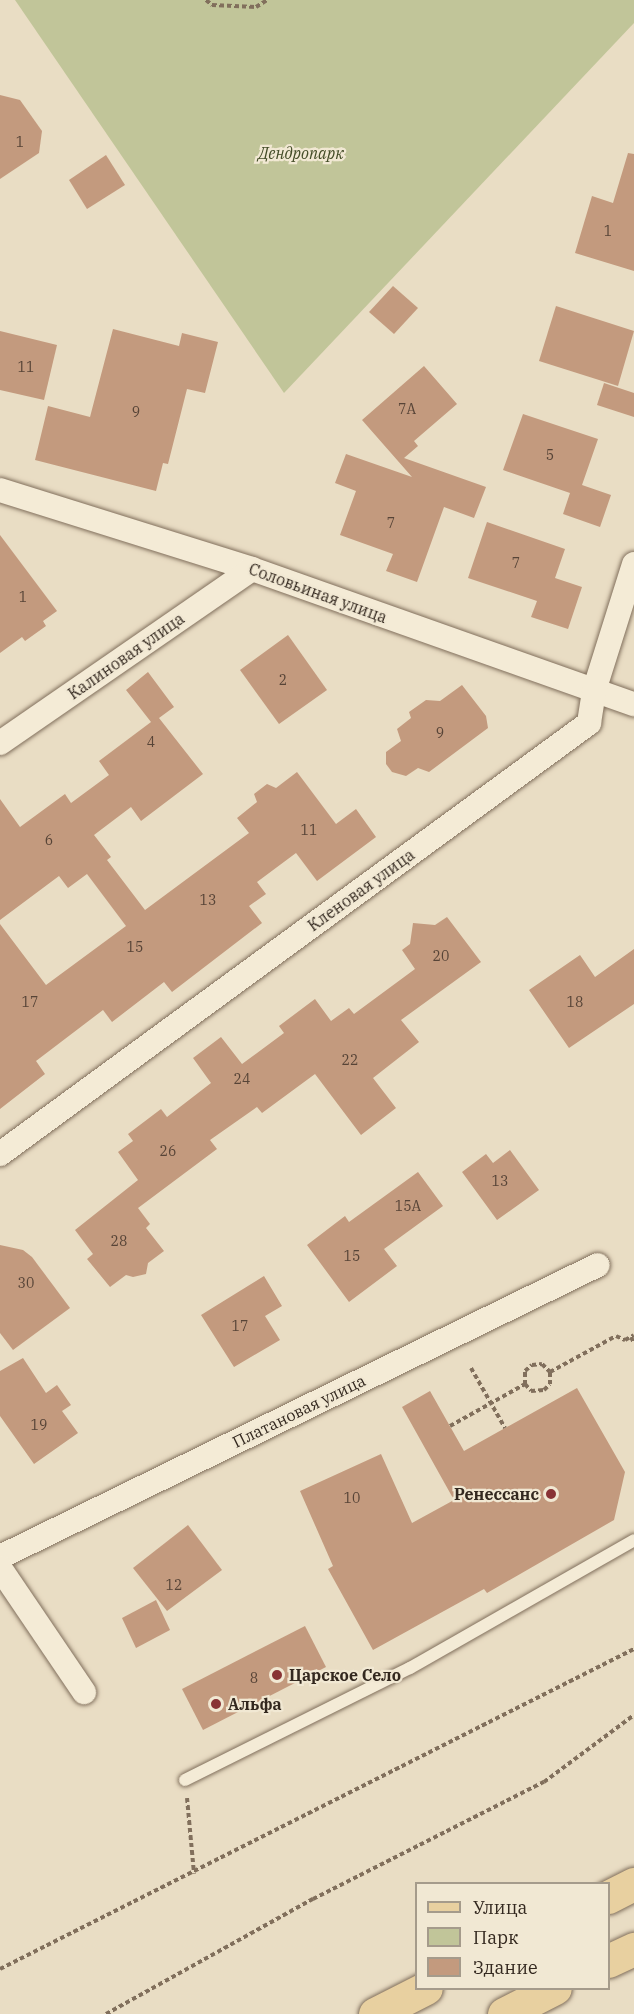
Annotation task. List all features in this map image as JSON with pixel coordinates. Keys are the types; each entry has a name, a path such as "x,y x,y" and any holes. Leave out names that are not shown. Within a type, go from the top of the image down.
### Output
{"main road":[{"path":"610,1896 634,1884"},
{"path":"610,1961 634,1949"},
{"path":"375,2014 424,1990"},
{"path":"504,2014 553,1990"}],"street":[{"name":"Соловьиная улица","path":"0,490 252,569 634,704"},
{"name":"Кленовая улица","path":"0,1154 589,723 594,691 634,564"},
{"name":"Калиновая улица","path":"0,743 252,569"},
{"name":"Платановая улица","path":"0,1557 598,1265"},
{"path":"0,1569 84,1692"}],"lane":[{"path":"185,1780 410,1668 634,1540"}],"path":[{"path":"206,0 212,5 256,7 267,0"},
{"path":"550,1372 616,1336 632,1336 634,1343"},
{"path":"542,1364 550,1372 550,1384 544,1390 531,1391 525,1384 525,1371 532,1365 542,1364"},
{"path":"471,1368 505,1428"},
{"path":"450,1426 525,1384"},
{"path":"0,1969 194,1874 634,1649"},
{"path":"106,2014 313,1899 544,1782 634,1715"},
{"path":"185,1780 194,1874"}],"green space":[{"name":"Дендропарк","path":"15,0 634,0 634,23 284,393"}],"building":[{"path":"0,95 20,100 42,131 39,153 0,179"},
{"path":"628,153 634,154 634,271 575,253 592,196 613,203"},
{"path":"106,155 125,185 87,209 69,180"},
{"path":"393,286 418,308 394,334 369,312"},
{"path":"556,306 634,331 618,386 539,361"},
{"path":"113,329 179,346 182,333 218,342 205,393 187,389 168,464 163,463 156,491 35,460 48,406 90,417"},
{"path":"0,331 57,345 44,400 0,390"},
{"path":"424,366 457,404 414,441 418,446 404,458 486,487 474,518 444,507 417,582 386,571 393,554 340,535 356,491 335,483 346,454 412,477 362,420"},
{"path":"604,383 634,393 634,417 597,405"},
{"path":"523,414 598,439 582,485 611,495 600,527 563,514 570,493 503,470"},
{"path":"487,522 565,549 555,578 582,587 568,629 531,617 537,601 468,578"},
{"path":"0,535 57,611 43,621 46,626 25,641 22,637 0,653"},
{"path":"288,635 327,690 279,724 240,670"},
{"path":"148,672 174,707 159,718 203,774 141,821 131,807 94,835 111,857 107,860 145,910 249,833 237,818 257,802 254,794 267,784 276,788 297,772 336,824 356,809 376,837 317,881 296,853 257,882 266,894 249,906 262,923 172,992 164,982 112,1022 103,1010 36,1061 45,1074 0,1109 0,924 46,985 126,926 87,874 68,888 59,876 0,920 0,799 20,827 65,794 71,803 109,775 99,761 151,722 126,690"},
{"path":"462,685 486,716 488,728 429,772 418,768 406,776 392,772 386,764 386,752 401,741 397,729 411,718 409,712 426,700 440,701"},
{"path":"447,917 481,962 401,1020 419,1042 373,1078 396,1108 361,1135 315,1074 262,1113 257,1107 210,1140 217,1149 138,1208 150,1224 146,1228 164,1251 148,1263 146,1274 133,1277 126,1275 110,1287 87,1259 93,1254 75,1230 138,1180 118,1152 133,1141 128,1134 161,1109 167,1117 211,1083 193,1058 221,1037 242,1064 284,1033 279,1026 315,999 331,1021 349,1008 354,1014 415,969 402,950 410,944 413,923 435,925"},
{"path":"634,949 634,1004 569,1048 529,990 580,955 595,977"},
{"path":"510,1150 539,1190 497,1220 462,1172 486,1154 493,1163"},
{"path":"418,1172 443,1206 384,1249 397,1266 349,1302 307,1245 345,1216 349,1222"},
{"path":"0,1245 23,1250 32,1257 70,1308 13,1350 0,1333"},
{"path":"264,1276 282,1306 265,1316 280,1340 234,1367 201,1315"},
{"path":"23,1358 46,1393 57,1385 71,1405 62,1411 78,1433 34,1464 0,1416 0,1371"},
{"path":"577,1388 625,1472 614,1520 487,1593 484,1589 373,1650 328,1569 333,1566 300,1491 381,1454 412,1523 454,1500 402,1407 430,1391 464,1451"},
{"path":"188,1525 222,1570 167,1611 133,1568"},
{"path":"156,1600 170,1630 136,1648 122,1618"},
{"path":"305,1626 326,1667 203,1730 182,1689"}],"place":[{"name":"Ренессанс","path":"551,1494"},
{"name":"Царское Село","path":"277,1675"},
{"name":"Альфа","path":"216,1704"}]}
